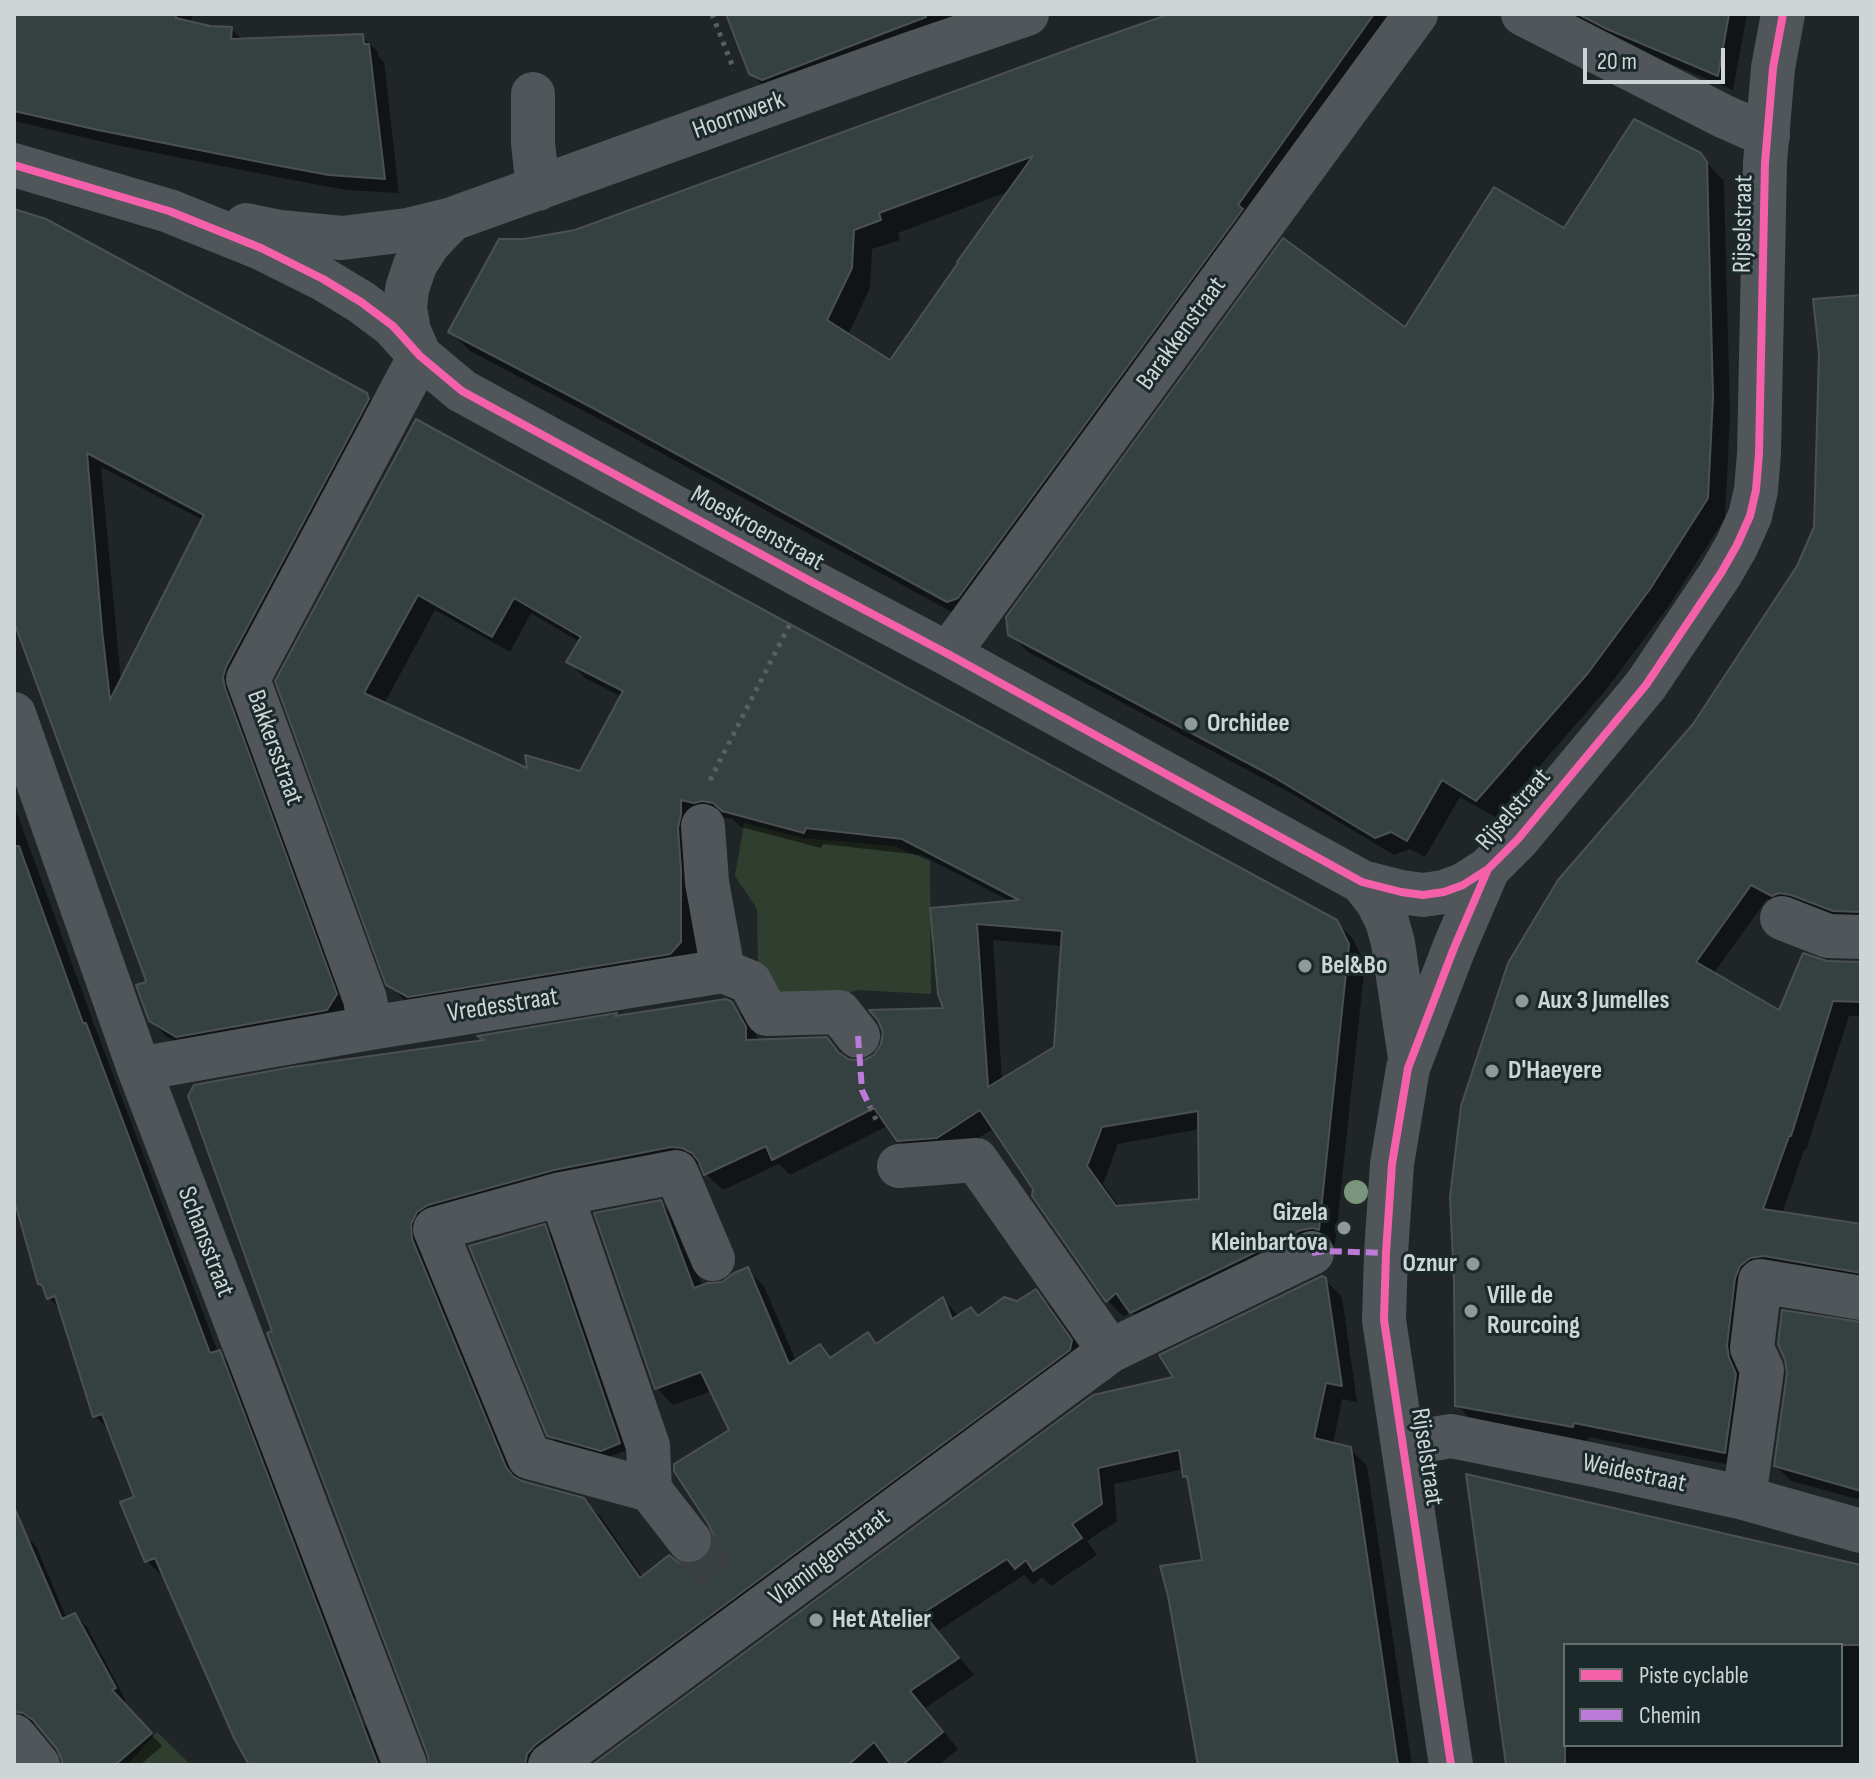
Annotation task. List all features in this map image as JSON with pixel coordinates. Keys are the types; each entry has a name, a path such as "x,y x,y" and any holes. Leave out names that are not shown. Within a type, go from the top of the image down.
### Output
{"street":[{"name":"Hoornwerk","path":"169,211 280,232 342,238 407,230 452,219 1027,14"},
{"name":"Barakkenstraat","path":"948,654 1416,14"},
{"path":"1523,14 1768,136"},
{"name":"Rijselstraat","path":"1451,1765 1384,1320 1392,1164 1410,1060 1488,869 1518,839 1646,685 1721,573 1750,516 1759,453 1764,192 1773,68 1783,14"},
{"path":"533,94 533,143 538,189"},
{"name":"Moeskroenstraat","path":"14,165 169,211 261,248 323,279 393,326 420,356 462,391 1362,882 1423,895 1463,885 1488,869"},
{"name":"Hoornwerk","path":"420,356 409,331 405,308 407,289 415,265 429,243 452,219"},
{"name":"Bakkersstraat","path":"370,1028 365,999 248,679 420,356"},
{"name":"Schansstraat","path":"14,714 139,1069 405,1765"},
{"path":"703,826 707,882 723,971 750,982 767,1014 839,1012 858,1036"},
{"name":"Moeskroenstraat","path":"1362,882 1377,901 1393,943 1410,1060"},
{"path":"1782,918 1828,936 1861,937"},
{"name":"Vredesstraat","path":"139,1069 723,971"},
{"path":"899,1166 976,1160 1110,1351"},
{"path":"650,1490 529,1457 435,1229 561,1194 676,1172 713,1259"},
{"path":"561,1194 648,1446 650,1490 689,1540"},
{"name":"Vlamingenstraat","path":"550,1765 740,1603 1110,1351 1312,1253"},
{"path":"1744,1498 1762,1370 1752,1348 1760,1281 1861,1298"},
{"name":"Weidestraat","path":"1404,1444 1451,1436 1744,1498 1861,1531"},
{"path":"14,1736 38,1765"}],"path":[{"path":"712,14 750,112"},
{"path":"703,826 699,802 812,582"}],"green space":[{"path":"744,823 803,838 894,846 930,861 931,994 859,990 845,994 776,994 758,965 757,909 735,876"},
{"path":"157,1732 191,1765 127,1765"}],"building":[{"path":"14,14 176,14 176,18 210,26 232,27 231,39 363,34 364,44 369,44 385,179 329,175 14,111"},
{"path":"726,14 926,14 926,17 762,80 749,74"},
{"path":"1170,14 1374,14 1238,205 1243,209 958,598 947,602 448,332 499,239 524,239 575,230","holes":["1033,156 890,360 827,320 852,268 854,230 881,220 879,213"]},
{"path":"1578,14 1729,14 1718,76 1607,29"},
{"path":"1634,119 1701,153 1707,162 1713,397 1708,498 1650,589 1588,673 1476,801 1442,780 1407,841 1391,832 1375,838 1272,776 1008,635 1006,617 1283,238 1405,327 1494,187 1564,228"},
{"path":"14,209 46,219 367,393 369,399 223,677 337,994 327,1010 176,1037 149,1021 136,985 146,982 145,978 14,622","holes":["87,453 204,515 110,700"]},
{"path":"1861,295 1861,912 1833,911 1791,895 1779,893 1772,896 1751,885 1696,962 1779,1010 1803,953 1827,961 1861,962 1861,1002 1833,1001 1791,1136 1763,1209 1861,1224 1861,1273 1764,1256 1750,1258 1740,1266 1735,1278 1727,1345 1736,1374 1725,1453 1574,1423 1573,1427 1455,1406 1450,1197 1461,1106 1508,963 1558,880 1693,724 1797,566 1814,527 1819,354 1813,299"},
{"path":"416,419 1337,920 1349,944 1319,1230 1301,1230 1130,1313 1116,1293 1106,1302 1032,1196 1033,1189 980,1110 937,1138 897,1141 874,1108 772,1160 766,1146 704,1175 692,1153 671,1147 554,1170 428,1205 417,1212 411,1224 412,1239 506,1467 522,1481 584,1498 640,1578 669,1555 679,1563 692,1565 704,1560 712,1550 714,1537 709,1525 674,1471 674,1464 729,1430 701,1372 655,1389 594,1213 661,1200 694,1288 722,1282 748,1267 789,1364 820,1344 830,1358 868,1332 876,1344 943,1297 952,1319 971,1307 978,1316 1004,1297 1017,1301 1036,1289 1072,1340 1070,1350 535,1745 527,1754 525,1765 429,1765 267,1333 272,1331 188,1096 194,1085 292,1067 484,1040 477,1036 617,1013 615,1016 726,999 732,1002 746,1027 746,1040 827,1037 838,1052 848,1059 862,1061 874,1055 881,1044 883,1032 869,1010 943,1008 938,994 930,908 1019,900 902,839 806,828 804,833 722,811 713,803 681,800 678,828 681,942 670,954 408,997 386,985 275,681","holes":["418,595 492,637 514,598 581,637 566,662 623,691 580,771 525,755 527,768 364,693","977,924 1062,931 1054,1047 988,1087","1198,1111 1199,1199 1116,1206 1087,1166 1102,1127"]},
{"path":"14,846 19,846 83,1023 86,1023 210,1353 220,1350 378,1765 249,1765 234,1738 155,1558 145,1562 120,1502 134,1497 102,1414 93,1417 55,1296 47,1299 42,1285 38,1284 14,1199"},
{"path":"545,1224 620,1443 601,1451 547,1436 469,1246"},
{"path":"1322,1276 1326,1278 1342,1386 1326,1383 1314,1438 1351,1447 1398,1765 1198,1765 1160,1566 1202,1560 1187,1476 1183,1477 1179,1450 1098,1468 1102,1504 1072,1524 1082,1538 1033,1571 1026,1560 1015,1569 1007,1559 923,1613 959,1658 910,1691 943,1732 902,1765 891,1765 874,1742 848,1765 592,1765 1093,1395 1173,1377 1159,1355"},
{"path":"1782,1310 1861,1322 1861,1491 1774,1466 1787,1373 1778,1344"},
{"path":"1466,1474 1861,1565 1861,1645 1563,1643 1565,1765 1506,1765"},
{"path":"14,1507 62,1619 75,1613 116,1688 112,1690 152,1733 115,1765 62,1765 57,1749 33,1720 23,1713 14,1712"}],"tunnel":[{"path":"689,1540 729,1589"}],"marked path":[{"path":"858,1036 862,1090 870,1107"},
{"path":"1312,1253 1386,1253"}],"cycle path":[{"path":"1451,1765 1384,1320 1392,1164 1408,1068 1488,869 1518,839 1646,685 1721,573 1750,516 1759,453 1765,163 1773,68 1783,14"},
{"path":"14,165 169,211 261,248 323,279 393,326 420,356 462,391 1362,882 1423,895 1463,885 1488,869"}],"place":[{"name":"Orchidee","path":"1191,724"},
{"name":"Bel&Bo","path":"1305,966"},
{"name":"Aux 3 Jumelles","path":"1522,1001"},
{"name":"D'Haeyere","path":"1492,1071"},
{"name":"Gizela Kleinbartova","path":"1344,1228"},
{"name":"Oznur","path":"1473,1264"},
{"name":"Ville de Rourcoing","path":"1471,1311"},
{"name":"Het Atelier","path":"816,1620"}]}
